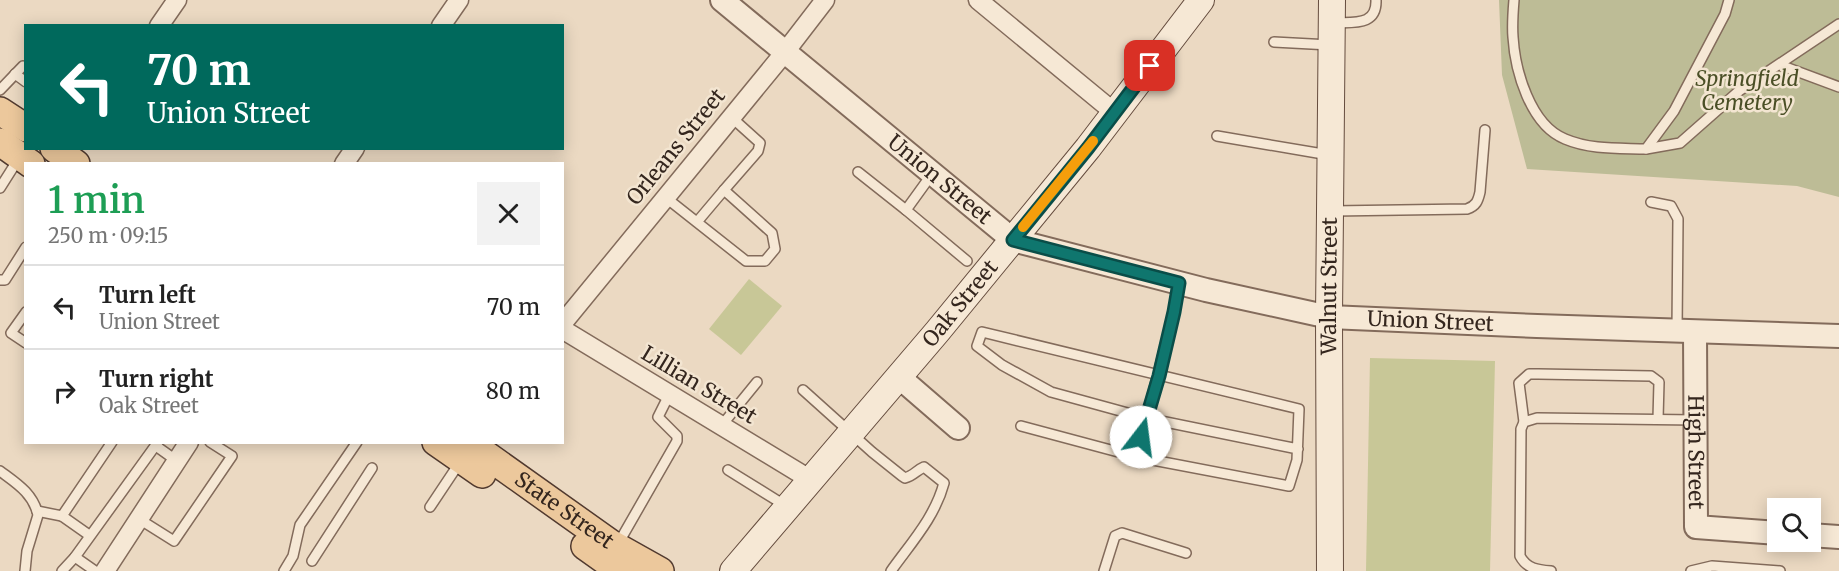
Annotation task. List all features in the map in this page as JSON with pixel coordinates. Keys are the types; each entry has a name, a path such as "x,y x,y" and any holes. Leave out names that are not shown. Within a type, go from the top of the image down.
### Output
{"main road":[{"name":"Oak Street","path":"733,571 1013,240 1115,113 1201,0"},
{"name":"Walnut Street","path":"1330,571 1329,317 1332,23"},
{"path":"0,111 24,127"},
{"name":"State Street","path":"449,444 468,447 612,563 660,571"}],"street":[{"path":"160,24 177,0"},
{"path":"442,24 459,0"},
{"name":"Union Street","path":"722,0 1013,240 1179,283 1329,317 1839,336"},
{"name":"Orleans Street","path":"564,322 825,0"},
{"path":"978,0 1115,113"},
{"name":"Lillian Street","path":"564,330 812,480"},
{"name":"High Street","path":"1686,331 1696,420 1696,528 1767,532"},
{"path":"899,377 958,428"},
{"path":"105,571 188,444"},
{"path":"1821,536 1839,537"}],"lane":[{"path":"1274,42 1332,23 1365,21 1371,18 1377,10 1376,0"},
{"path":"1514,0 1513,36 1521,83 1541,121 1563,139 1595,148 1646,148 1680,143 1739,92 1839,24"},
{"path":"1646,148 1674,111 1725,14 1729,0"},
{"path":"1780,65 1839,87"},
{"path":"0,90 23,66"},
{"path":"15,74 24,81"},
{"path":"697,222 758,151 760,143 730,116"},
{"path":"1330,211 1467,209 1473,207 1478,201 1480,192 1485,130"},
{"path":"1217,136 1331,156"},
{"path":"0,188 17,154"},
{"path":"858,172 967,261"},
{"path":"906,210 932,174"},
{"path":"665,197 746,261 765,261 774,249 772,233 724,190"},
{"path":"1651,202 1671,206 1678,219 1686,331"},
{"path":"0,279 4,280 24,250"},
{"path":"1137,457 1159,376 1179,283"},
{"path":"24,315 11,333 24,342"},
{"path":"1021,426 1137,457 1289,486 1297,459 1298,449 1299,409 982,332 977,346 1002,364 1052,392 1146,418 1298,449"},
{"path":"1551,571 1526,565 1520,556 1521,429 1524,422 1519,383 1529,374 1651,376 1659,382 1658,420"},
{"path":"722,425 757,382"},
{"path":"803,390 851,434 905,478 924,467 944,483 940,499 931,517 891,571"},
{"path":"612,563 677,441 677,436 658,417 670,393"},
{"path":"1524,422 1537,418 1696,420"},
{"path":"62,516 111,444"},
{"path":"62,571 75,557 157,444 177,461"},
{"path":"139,519 174,541 232,456 213,444"},
{"path":"284,571 293,556 300,525 356,444"},
{"path":"430,507 468,447"},
{"path":"312,561 372,468"},
{"path":"728,470 788,508"},
{"path":"0,471 26,491 37,511 26,571"},
{"path":"37,511 62,516 89,535"},
{"path":"1104,571 1117,533 1186,553"},
{"path":"75,557 94,571"},
{"path":"1691,571 1713,566 1780,571"}],"shaded area":[{"path":"749,279 782,306 741,355 709,329"},
{"path":"1370,358 1495,361 1490,571 1366,571"}],"green space":[{"name":"Springfield Cemetery","path":"1499,0 1839,0 1839,197 1797,186 1527,169 1502,75"}],"slow traffic":[{"path":"1023,227 1093,141"}],"route":[{"path":"1141,437 1159,376 1179,283 1013,240 1088,148 1150,66"}]}
